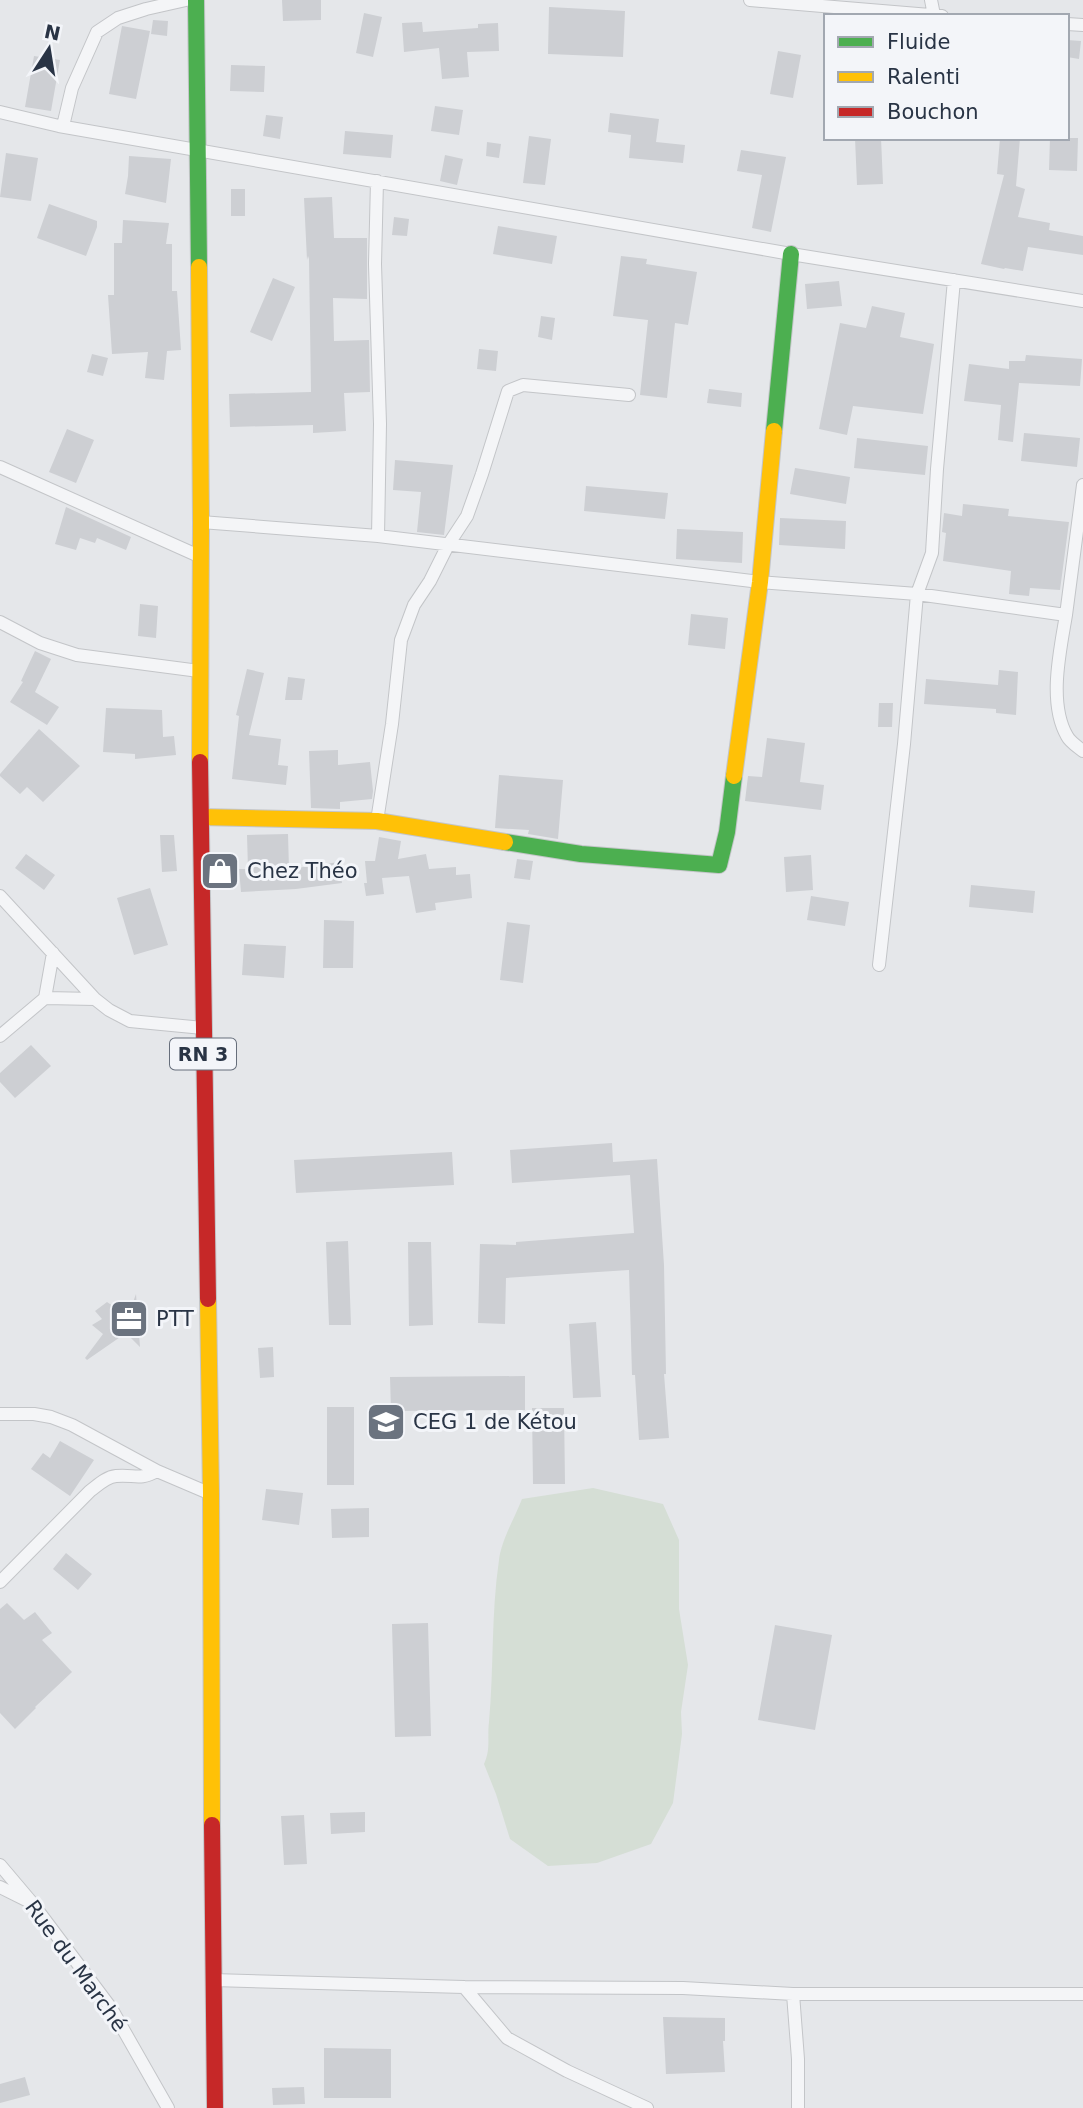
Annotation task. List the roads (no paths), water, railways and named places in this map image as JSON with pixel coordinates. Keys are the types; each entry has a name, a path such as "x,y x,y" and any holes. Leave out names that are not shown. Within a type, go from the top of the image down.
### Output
{"main road":[{"name":"RN 3","path":"196,0 201,522 199,671 211,1494 215,2108"},
{"path":"201,817 377,821 580,853 719,865 727,832 760,582 791,254"}],"street":[{"path":"64,126 72,88 97,32 118,18 186,0"},
{"path":"750,0 922,14"},
{"path":"0,112 196,150 791,254 1083,301"},
{"path":"377,181 375,264 380,424 378,536"},
{"path":"878,965 904,744 918,594 932,553 954,280"},
{"path":"377,821 393,724 401,640 414,605 467,516 508,391 523,385 629,395"},
{"path":"0,467 201,557"},
{"path":"1083,485 1056,683 1059,712 1067,737 1083,751"},
{"path":"201,522 378,536 760,582 918,594 1066,615"},
{"path":"0,622 40,643 77,655 199,671"},
{"path":"0,896 94,999 109,1010 130,1021 203,1028"},
{"path":"0,1036 45,998 54,953"},
{"path":"45,998 94,999"},
{"path":"0,1414 34,1414 62,1421 157,1471 211,1494"},
{"path":"0,1582 90,1492 107,1479 116,1476 146,1477 157,1471"},
{"name":"Rue du Marché","path":"0,1865 33,1904 111,2008 168,2108"},
{"path":"0,1887 33,1904"},
{"path":"213,1980 464,1987 683,1988 793,1994 1083,1994"},
{"path":"464,1987 507,2038 567,2071 647,2108"},
{"path":"793,1994 798,2059 798,2108"}],"place":[{"name":"Chez Théo","path":"220,871"},
{"name":"PTT","path":"129,1319"},
{"name":"CEG 1 de Kétou","path":"386,1422"}]}
